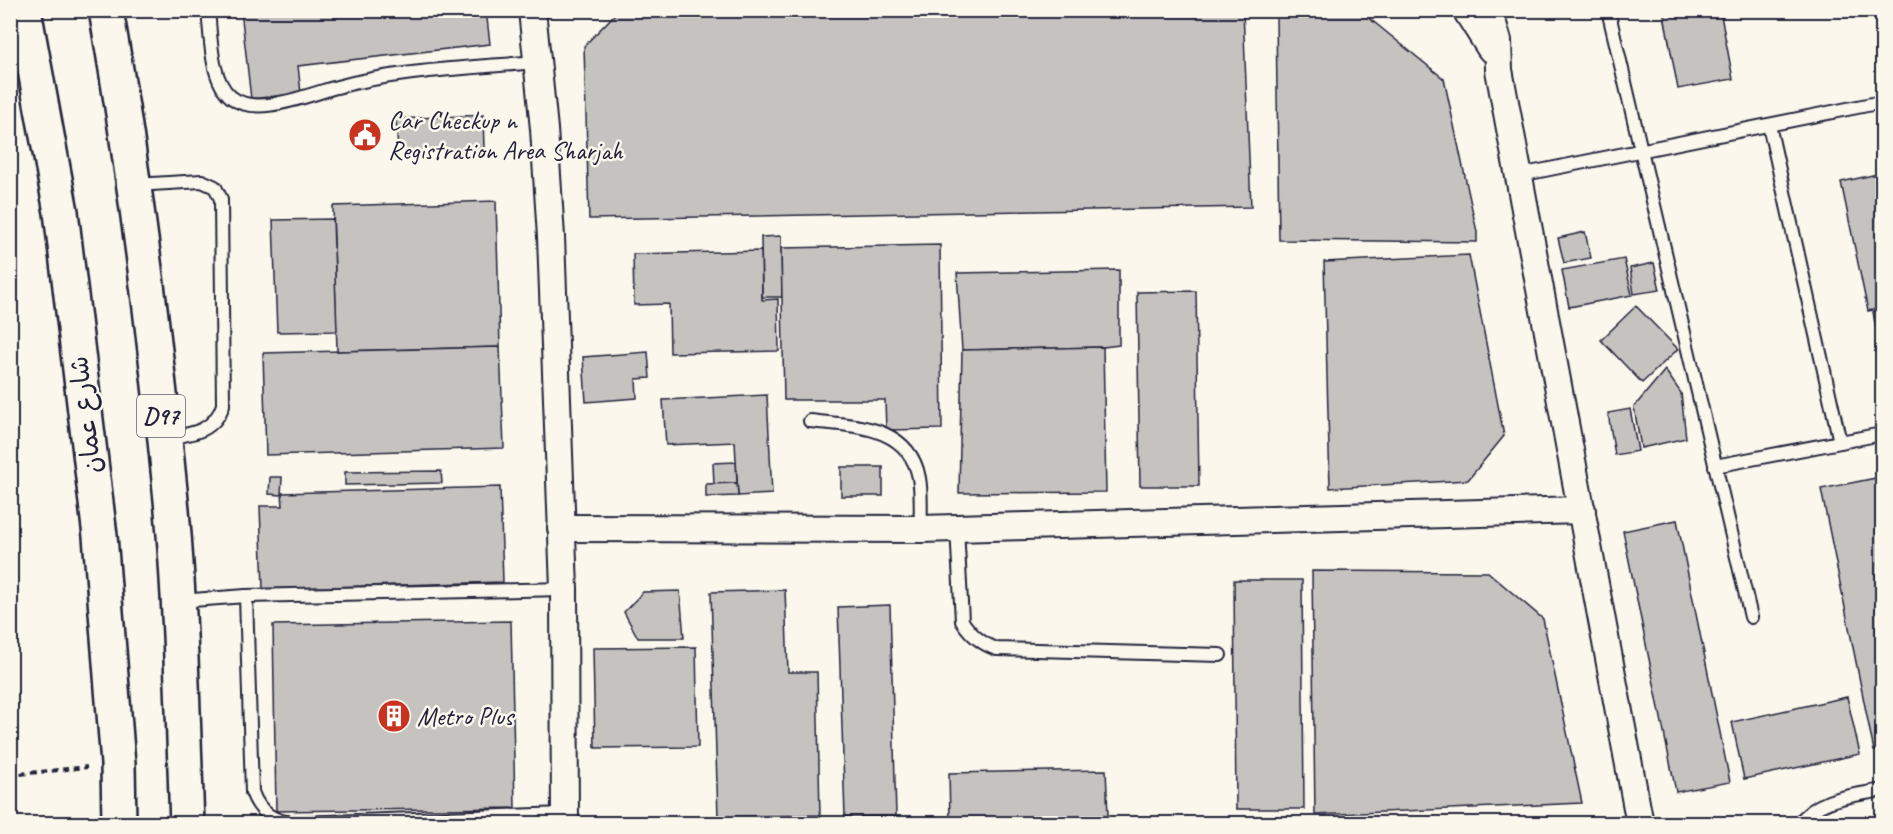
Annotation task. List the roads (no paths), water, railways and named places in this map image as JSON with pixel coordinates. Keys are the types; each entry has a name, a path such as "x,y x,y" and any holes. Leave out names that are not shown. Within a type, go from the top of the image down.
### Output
{"main road":[{"name":"شارع عمان","path":"24,10 59,201 101,548 117,764 119,824"},
{"name":"D97","path":"106,10 149,291 164,439 178,601 187,824"}],"street":[{"path":"532,10 551,237 564,589 565,819"},
{"path":"1466,10 1487,42 1499,70"},
{"path":"1488,10 1498,41 1499,70 1640,824"},
{"path":"561,528 921,529 1582,510"}],"lane":[{"path":"208,10 217,79 232,99 244,104 257,106 276,104 338,87 394,76 537,62"},
{"path":"1608,10 1751,617"},
{"path":"1520,175 1882,102"},
{"path":"1769,125 1840,442"},
{"path":"133,185 202,181 215,187 222,200 223,405 220,414 208,428 200,432 164,439"},
{"path":"810,421 873,429 895,439 909,453 919,477 921,529"},
{"path":"1716,466 1882,434"},
{"path":"957,528 963,621 969,632 987,646 997,649 1220,655"},
{"path":"178,601 246,596 564,589"},
{"path":"246,596 252,792 257,803 274,819 285,823 565,819"},
{"path":"1799,824 1804,817 1824,802 1882,790"}],"place":[{"name":"Car Checkup n Registration Area Sharjah","path":"365,135"},
{"name":"Metro Plus","path":"394,716"}]}
